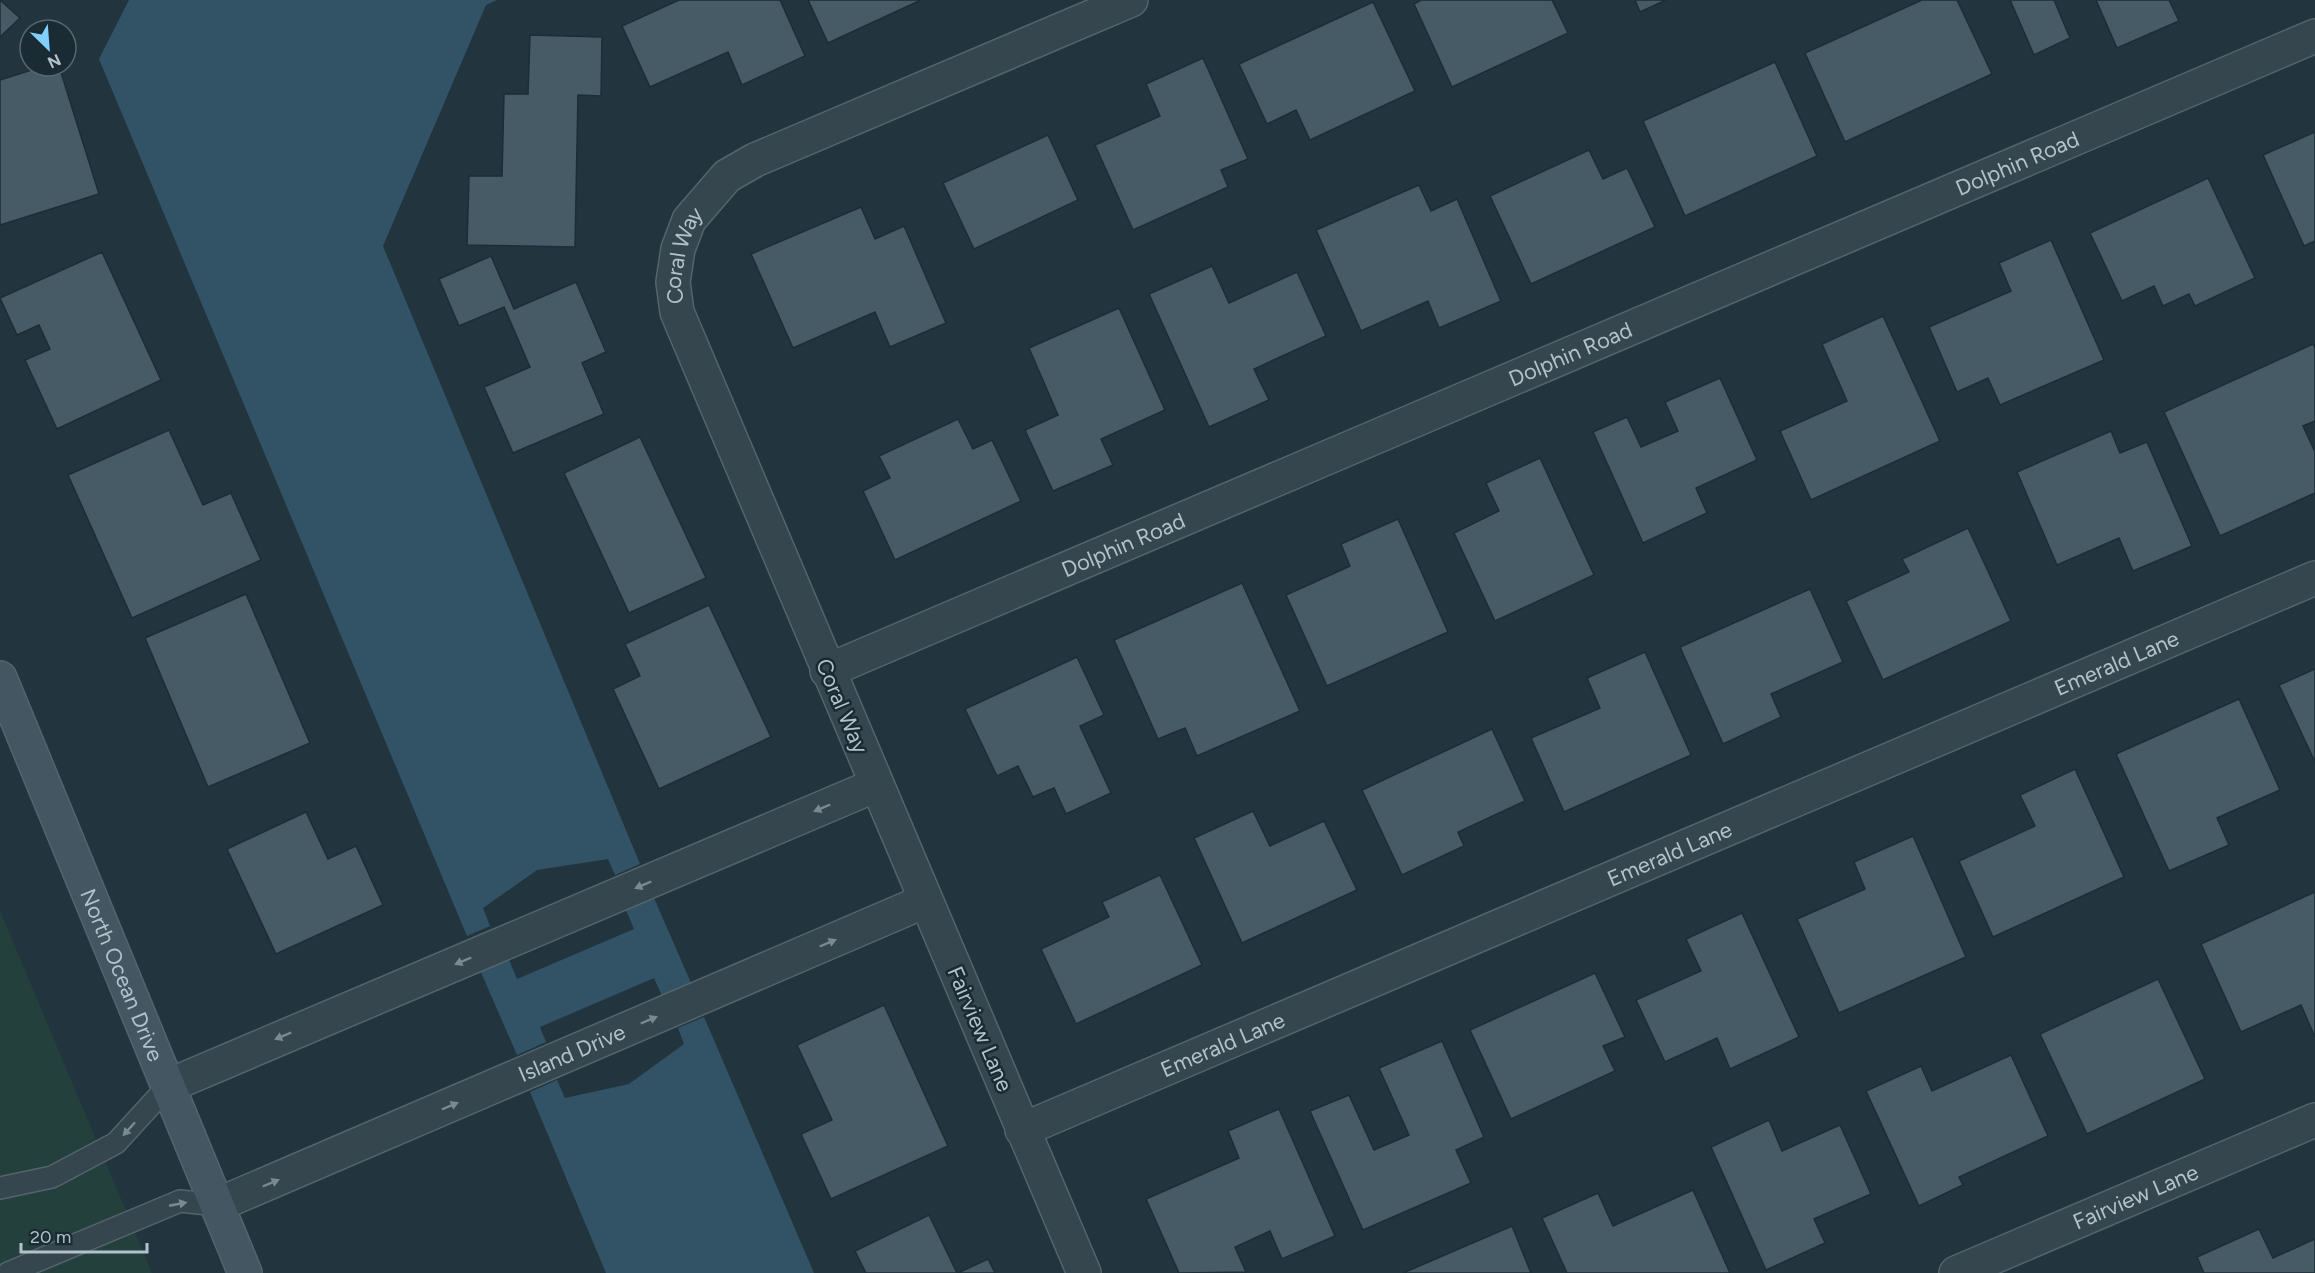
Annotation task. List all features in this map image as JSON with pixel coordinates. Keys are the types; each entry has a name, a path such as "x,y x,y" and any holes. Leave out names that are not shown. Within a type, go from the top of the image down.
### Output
{"main road":[{"name":"North Ocean Drive","path":"0,678 245,1273"}],"street":[{"name":"Coral Way","path":"876,785 677,312 674,282 678,249 689,220 728,176 755,160 1131,0"},
{"name":"Dolphin Road","path":"827,670 2315,36"},
{"name":"Emerald Lane","path":"1023,1130 2315,578"},
{"name":"Fairview Lane","path":"876,785 1084,1273"},
{"path":"168,1086 876,785"},
{"name":"Island Drive","path":"217,1205 925,901"},
{"name":"Fairview Lane","path":"1956,1273 2315,1120"}],"lane":[{"path":"0,1188 52,1177 116,1143 168,1086"},
{"path":"8,1273 180,1201 217,1205"}],"green space":[{"path":"0,911 152,1273 0,1273"}],"water":[{"path":"129,0 497,0 486,5 383,246 640,864 615,875 608,859 537,870 483,908 490,926 467,936 99,59"},
{"path":"654,898 691,983 662,996 654,978 540,1027 546,1042 517,1055 480,970 508,957 517,979 634,929 626,910"},
{"path":"704,1017 814,1273 606,1273 530,1092 557,1080 565,1098 629,1084 684,1044 678,1028"}],"building":[{"path":"0,0 20,18 0,37"},
{"path":"679,0 780,0 805,56 742,85 728,52 650,87 622,26"},
{"path":"808,0 921,0 828,43"},
{"path":"1421,0 1552,0 1568,33 1452,87 1414,4"},
{"path":"1635,0 1666,0 1640,12"},
{"path":"1922,0 1957,0 1992,74 1845,142 1805,53"},
{"path":"2010,0 2054,0 2070,38 2034,55"},
{"path":"2096,0 2169,0 2179,21 2117,48"},
{"path":"1373,2 1415,91 1310,140 1296,110 1267,124 1239,64"},
{"path":"530,35 602,37 601,96 578,95 575,247 467,245 469,176 502,176 504,94 528,94"},
{"path":"1203,58 1248,159 1221,170 1228,187 1133,230 1095,145 1160,116 1146,84"},
{"path":"1775,62 1817,156 1685,216 1643,121"},
{"path":"18,74 18,78 63,78 99,194 0,225 0,80"},
{"path":"2315,132 2315,241 2304,246 2263,155"},
{"path":"1048,135 1078,200 974,249 943,183"},
{"path":"1589,150 1603,179 1627,168 1655,227 1531,284 1490,196"},
{"path":"2208,178 2255,278 2195,306 2189,294 2163,306 2154,286 2122,301 2090,233"},
{"path":"1419,185 1431,211 1457,199 1501,301 1439,328 1428,301 1361,331 1316,230"},
{"path":"861,207 875,239 904,226 946,323 890,347 875,312 793,348 751,254"},
{"path":"2051,240 2104,360 2000,405 1988,378 1957,392 1929,327 2011,291 1999,263"},
{"path":"102,252 161,380 57,429 25,360 50,349 39,325 17,335 0,298"},
{"path":"491,256 514,309 576,282 606,352 582,363 604,414 513,453 484,387 530,367 504,307 459,326 439,279"},
{"path":"1212,266 1229,303 1297,272 1326,336 1254,369 1269,400 1209,427 1149,294"},
{"path":"1119,308 1165,410 1101,439 1113,465 1053,491 1025,430 1058,415 1029,348"},
{"path":"1883,316 1940,441 1811,500 1780,431 1847,401 1822,344"},
{"path":"2313,344 2315,348 2315,421 2303,426 2315,452 2315,493 2220,536 2164,412"},
{"path":"1720,378 1757,460 1696,488 1707,513 1643,543 1593,432 1627,417 1641,447 1678,431 1665,402"},
{"path":"958,419 973,449 992,440 1021,501 895,560 863,491 890,478 879,456"},
{"path":"169,430 203,505 231,493 261,560 132,618 68,475"},
{"path":"2111,431 2120,453 2147,442 2192,546 2133,571 2119,538 2057,565 2017,472"},
{"path":"640,437 706,578 629,613 564,473"},
{"path":"1540,458 1594,575 1495,621 1454,533 1499,511 1486,483"},
{"path":"1398,519 1448,632 1327,686 1286,595 1350,566 1341,544"},
{"path":"1968,528 2011,621 1883,680 1846,601 1909,572 1902,559"},
{"path":"1242,583 1300,711 1197,756 1185,728 1158,739 1114,640"},
{"path":"1810,589 1843,662 1771,694 1781,717 1723,744 1680,647"},
{"path":"246,594 310,743 208,787 145,638"},
{"path":"709,605 771,737 659,789 613,689 640,676 625,644"},
{"path":"1645,652 1691,755 1564,812 1531,738 1600,708 1587,678"},
{"path":"1077,657 1104,715 1080,726 1111,793 1066,814 1054,788 1033,797 1018,766 997,776 965,709"},
{"path":"2315,669 2315,762 2279,685"},
{"path":"2239,699 2280,790 2217,818 2229,845 2169,871 2116,754"},
{"path":"1492,729 1525,801 1458,832 1464,846 1402,875 1362,790"},
{"path":"2075,769 2124,877 1993,937 1959,861 2035,826 2020,795"},
{"path":"1253,811 1270,846 1324,821 1357,890 1242,943 1194,838"},
{"path":"306,812 328,859 356,846 383,905 276,954 227,849"},
{"path":"1913,836 1966,957 1839,1013 1797,919 1865,889 1854,862"},
{"path":"1160,875 1202,965 1076,1024 1041,949 1109,917 1102,902"},
{"path":"2315,892 2315,1037 2301,1005 2241,1032 2201,944"},
{"path":"1742,913 1799,1037 1730,1069 1717,1038 1665,1062 1636,1000 1701,971 1686,939"},
{"path":"1595,973 1625,1037 1603,1046 1615,1071 1511,1119 1470,1030"},
{"path":"2158,979 2205,1079 2087,1134 2040,1034"},
{"path":"884,1005 948,1146 831,1199 801,1134 832,1120 797,1045"},
{"path":"1442,1041 1484,1137 1456,1150 1471,1183 1363,1230 1310,1111 1349,1095 1374,1150 1409,1135 1379,1068"},
{"path":"2011,1055 2048,1136 1959,1177 1963,1185 1919,1206 1866,1091 1921,1066 1932,1091"},
{"path":"1279,1109 1335,1236 1282,1259 1270,1231 1235,1247 1246,1272 1179,1273 1146,1199 1239,1158 1228,1131"},
{"path":"1769,1120 1782,1151 1840,1125 1871,1194 1814,1219 1825,1243 1766,1270 1711,1147"},
{"path":"1693,1190 1730,1273 1567,1273 1542,1218 1598,1193 1613,1226"},
{"path":"929,1215 957,1273 866,1273 855,1251"},
{"path":"1512,1226 1531,1273 1403,1273"},
{"path":"2259,1229 2273,1258 2315,1239 2315,1273 2204,1273 2197,1257"},
{"path":"988,1259 995,1273 958,1273"}]}
